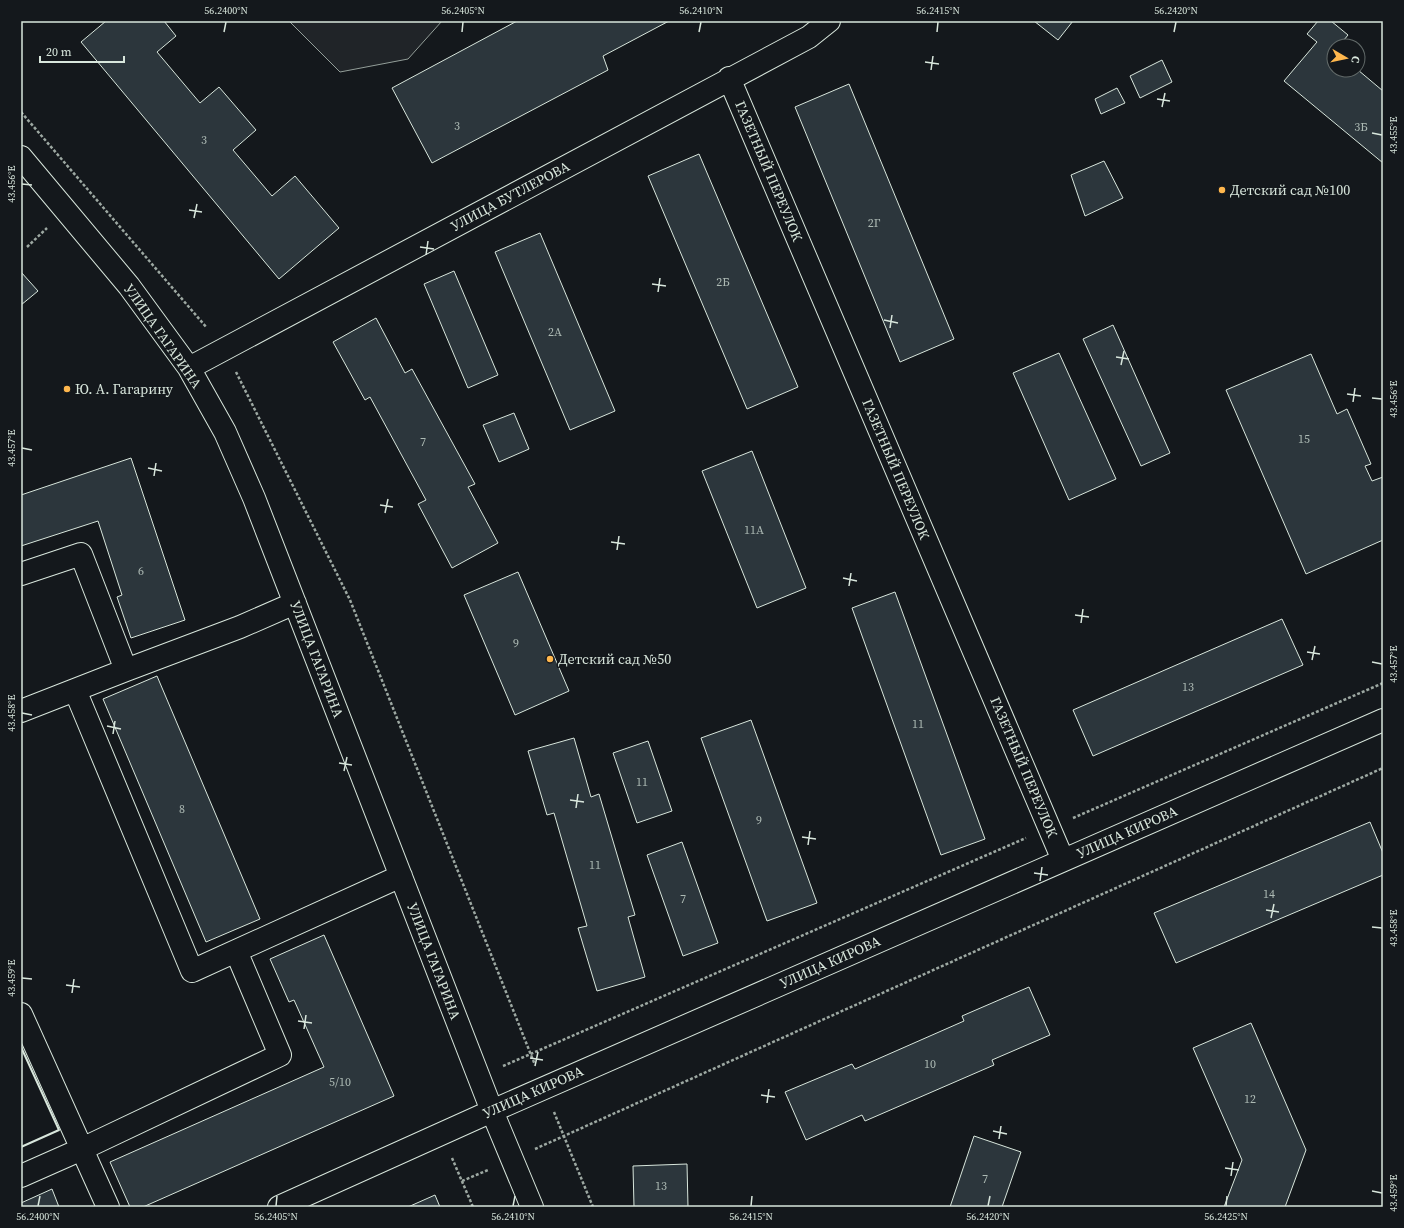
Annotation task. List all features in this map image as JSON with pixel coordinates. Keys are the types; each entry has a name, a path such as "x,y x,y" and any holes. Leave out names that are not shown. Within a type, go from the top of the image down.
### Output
{"street":[{"name":"УЛИЦА БУТЛЕРОВА","path":"189,368 809,36 828,21"},
{"name":"ГАЗЕТНЫЙ ПЕРЕУЛОК","path":"729,78 1064,860"},
{"name":"УЛИЦА ГАГАРИНА","path":"21,157 129,286 189,368 225,432 254,498 478,1077 532,1207"},
{"path":"21,574 81,554 126,670"},
{"path":"21,711 240,627 295,603"},
{"path":"75,690 192,971 400,876"},
{"name":"УЛИЦА КИРОВА","path":"279,1207 544,1088 1383,720"},
{"path":"21,1176 82,1149 280,1055 236,951"},
{"path":"21,1014 108,1207"}],"path":[{"path":"21,112 225,349 350,600 544,1088 593,1207"},
{"path":"478,1077 1383,683"},
{"path":"473,1207 462,1181 1383,768"}],"shaded area":[{"path":"289,21 442,21 408,59 340,72"}],"building":[{"path":"106,21 164,21 176,36 157,52 200,103 219,87 256,130 233,150 272,196 295,176 339,228 279,279 81,42"},
{"path":"517,21 669,21 603,56 608,70 432,163 392,88"},
{"path":"1034,21 1073,21 1058,40"},
{"path":"1318,21 1331,21 1348,35 1346,38 1326,38 1326,78 1366,78 1366,77 1383,91 1383,163 1284,81 1317,42 1307,34"},
{"path":"1162,60 1172,82 1140,98 1130,76"},
{"path":"849,84 954,339 900,362 795,107"},
{"path":"1117,88 1125,103 1101,114 1095,99"},
{"path":"699,154 798,387 747,409 648,176"},
{"path":"1104,161 1123,198 1085,216 1071,175"},
{"path":"540,233 615,411 570,430 495,252"},
{"path":"454,271 498,375 468,388 424,284"},
{"path":"21,272 38,291 21,305"},
{"path":"376,318 405,373 412,369 475,484 468,487 498,543 452,568 418,504 426,500 370,397 365,400 333,342"},
{"path":"1113,325 1170,453 1141,466 1083,339"},
{"path":"1059,353 1116,479 1069,500 1013,373"},
{"path":"1311,354 1337,414 1347,409 1371,464 1365,466 1372,481 1383,477 1383,540 1306,574 1226,390"},
{"path":"514,413 529,449 499,462 483,425"},
{"path":"752,451 806,588 757,608 702,471"},
{"path":"131,458 185,620 131,638 117,597 122,595 98,521 21,546 21,495"},
{"path":"518,572 569,691 515,715 464,595"},
{"path":"895,592 985,839 941,855 852,608"},
{"path":"1282,619 1303,665 1093,756 1073,710"},
{"path":"157,676 260,919 206,942 103,699"},
{"path":"751,720 817,903 767,921 701,738"},
{"path":"574,738 591,797 599,794 635,915 628,917 645,977 597,991 578,928 587,926 554,813 547,815 528,751"},
{"path":"648,741 672,811 637,823 613,753"},
{"path":"1370,822 1383,853 1383,875 1176,963 1154,913"},
{"path":"682,842 718,943 683,956 647,855"},
{"path":"324,935 394,1096 143,1207 130,1207 110,1162 324,1067 294,1000 289,1002 270,959"},
{"path":"1029,987 1050,1035 992,1060 994,1065 865,1121 862,1115 806,1140 785,1092 852,1064 855,1069 964,1021 962,1016"},
{"path":"1251,1023 1306,1150 1285,1207 1224,1207 1242,1160 1193,1048"},
{"path":"974,1136 1021,1152 1002,1207 950,1207"},
{"path":"687,1164 688,1207 634,1207 633,1166"},
{"path":"52,1189 59,1207 21,1207 21,1203"},
{"path":"435,1195 440,1207 408,1207"}],"wall":[{"path":"21,1047 59,1130 21,1147"}],"place":[{"name":"Детский сад №100","path":"1222,190"},
{"name":"Ю. А. Гагарину","path":"67,389"},
{"name":"Детский сад №50","path":"550,659"}]}
